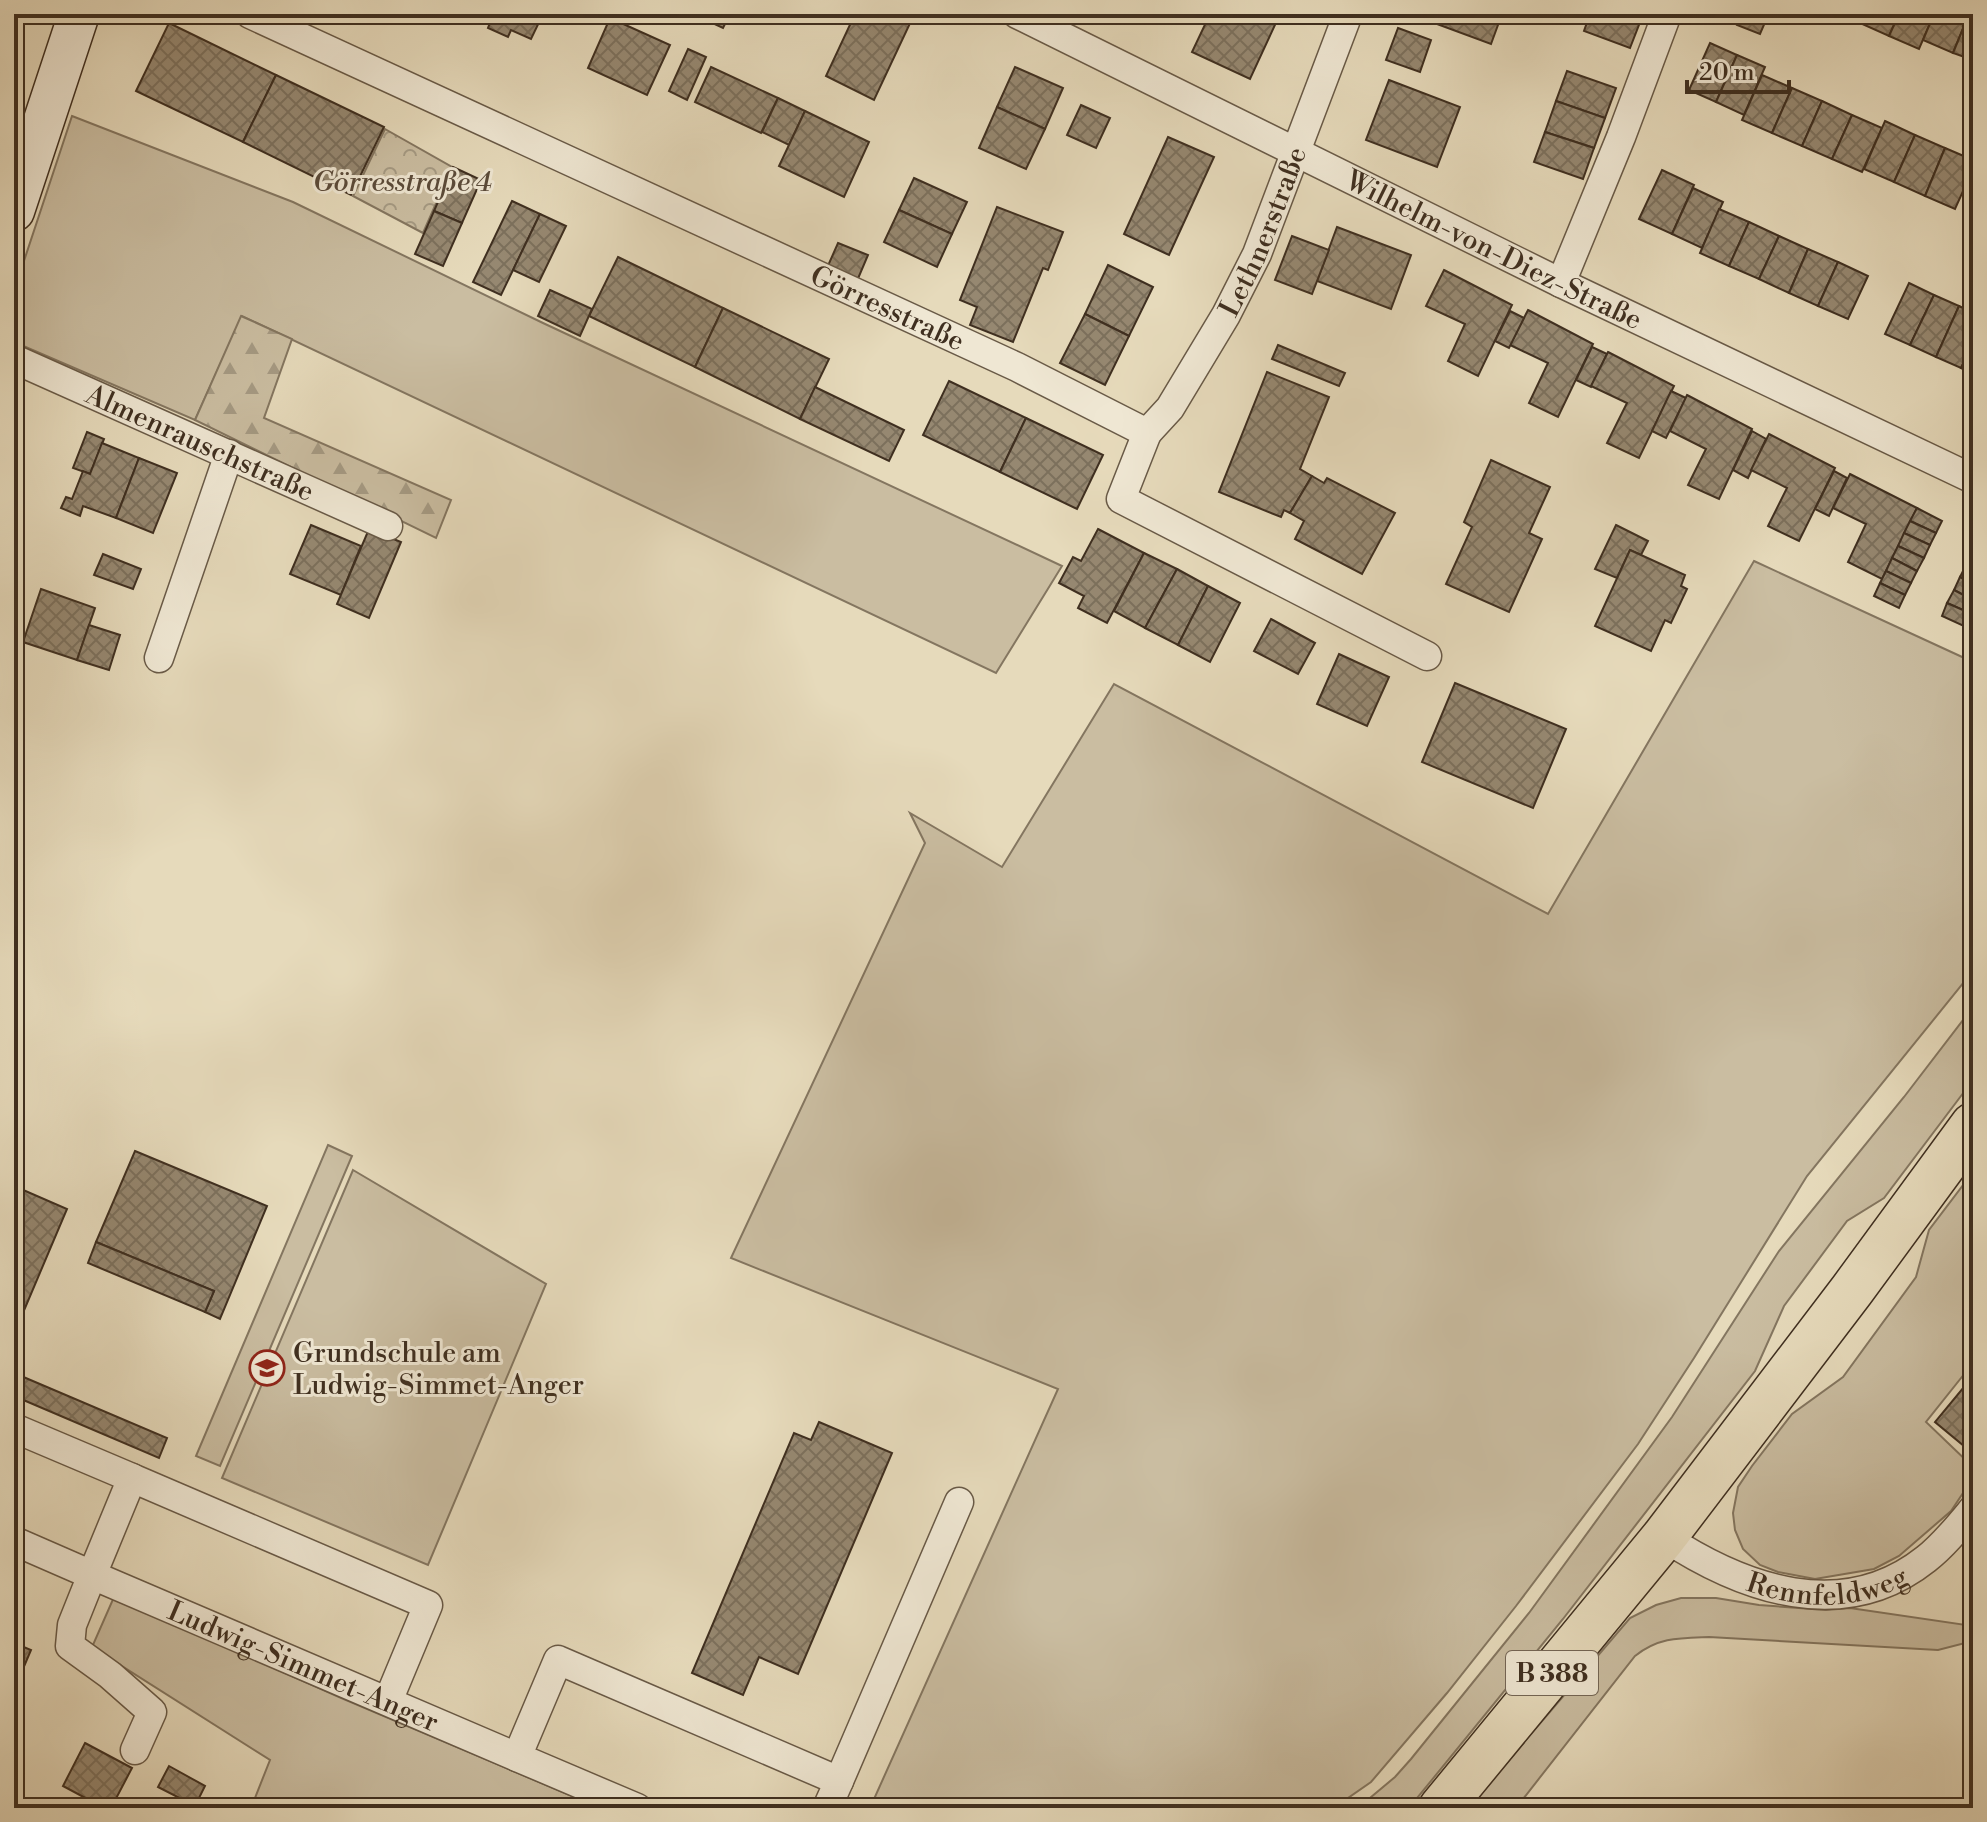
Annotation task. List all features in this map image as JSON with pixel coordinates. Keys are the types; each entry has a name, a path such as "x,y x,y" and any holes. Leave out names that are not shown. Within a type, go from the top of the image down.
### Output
{"main road":[{"name":"B 388","path":"1441,1808 1664,1537 1973,1125"}],"street":[{"path":"14,211 79,14"},
{"name":"Görresstraße","path":"250,14 1017,367 1147,433"},
{"name":"Wilhelm-von-Diez-Straße","path":"1017,14 1561,283 1973,479"},
{"name":"Lethnerstraße","path":"1147,433 1170,408 1226,315 1257,254 1348,14"},
{"path":"1561,283 1667,14"},
{"name":"Almenrauschstraße","path":"14,359 388,526"},
{"path":"1147,433 1121,499 1427,656"},
{"path":"159,658 229,454"},
{"path":"14,1428 428,1605 388,1701"},
{"path":"132,1478 72,1625 70,1646 110,1675 152,1712 135,1750"},
{"path":"827,1808 959,1502"},
{"name":"Rennfeldweg","path":"1664,1537 1719,1570 1765,1588 1807,1595 1847,1594 1887,1583 1926,1559 1973,1509"},
{"name":"Ludwig-Simmet-Anger","path":"14,1541 637,1808"},
{"path":"517,1757 558,1660 839,1781"}],"green space":[{"path":"72,116 293,202 543,323 1062,566 996,673 242,316 195,420 14,342 14,291"},
{"name":"Görresstraße 4","path":"385,129 452,167 423,233 353,196"},
{"path":"241,316 292,339 264,418 451,500 436,538 195,420"},
{"path":"1754,561 1973,662 1973,971 1807,1176 1638,1444 1447,1693 1371,1782 1345,1800 1324,1808 870,1808 1058,1389 731,1258 925,843 910,813 1002,867 1114,684 1548,914"},
{"path":"1973,1007 1973,1080 1884,1198 1847,1221 1784,1306 1755,1371 1563,1619 1409,1808 1358,1808 1411,1759 1529,1613 1672,1417 1779,1251"},
{"path":"328,1145 352,1156 220,1466 196,1456"},
{"path":"353,1170 546,1284 428,1565 222,1478"},
{"path":"1973,1172 1973,1363 1926,1422 1973,1467 1973,1478 1951,1511 1899,1556 1874,1569 1815,1579 1760,1565 1743,1549 1735,1530 1733,1513 1738,1487 1792,1414 1843,1377 1916,1277 1929,1230"},
{"path":"114,1597 600,1808 251,1808 270,1760 92,1647"},
{"path":"1681,1598 1716,1598 1826,1610 1850,1608 1973,1626 1973,1641 1938,1650 1709,1637 1661,1642 1635,1656 1516,1808 1468,1808 1630,1618 1656,1605"}],"building":[{"path":"477,14 543,14 531,39 511,30 508,37 488,28 491,20"},
{"path":"693,14 730,14 723,28"},
{"path":"855,14 900,14 912,19 874,100 826,76"},
{"path":"1210,14 1280,14 1250,79 1192,52"},
{"path":"1410,14 1502,14 1491,44"},
{"path":"1590,14 1634,14 1642,17 1630,48 1584,31"},
{"path":"1742,14 1752,14 1766,20 1760,34 1737,25"},
{"path":"1839,14 1864,14 1860,23"},
{"path":"1864,14 1899,14 1889,36 1860,23"},
{"path":"1899,14 1934,14 1919,49 1889,36"},
{"path":"1934,14 1969,14 1953,53 1923,40"},
{"path":"1969,14 1973,14 1973,60 1953,53"},
{"path":"610,18 670,45 647,95 588,68"},
{"path":"169,23 276,75 243,142 136,91"},
{"path":"1398,28 1431,40 1420,72 1386,60"},
{"path":"1710,43 1737,55 1716,102 1689,90"},
{"path":"688,49 706,57 687,100 669,91"},
{"path":"1737,55 1765,67 1744,115 1716,102"},
{"path":"711,67 778,98 761,133 695,102"},
{"path":"1015,67 1063,88 1045,129 997,107"},
{"path":"1567,71 1616,88 1605,118 1556,101"},
{"path":"276,75 384,127 351,195 243,142"},
{"path":"1762,75 1792,88 1772,133 1742,120"},
{"path":"1389,80 1460,107 1437,167 1366,140"},
{"path":"1792,88 1822,101 1802,146 1772,133"},
{"path":"778,98 805,111 789,145 762,132"},
{"path":"1556,101 1605,118 1594,148 1545,132"},
{"path":"1822,101 1852,115 1832,159 1802,146"},
{"path":"1081,105 1110,118 1096,148 1067,135"},
{"path":"997,107 1045,129 1026,169 979,148"},
{"path":"805,111 869,142 844,197 779,166"},
{"path":"1852,115 1882,128 1862,172 1832,159"},
{"path":"1885,121 1915,135 1894,182 1864,169"},
{"path":"1545,132 1594,148 1583,179 1534,162"},
{"path":"1915,135 1945,148 1925,196 1894,182"},
{"path":"1168,137 1214,157 1169,255 1124,234"},
{"path":"1945,148 1973,160 1973,169 1955,209 1925,196"},
{"path":"453,167 481,180 462,223 434,211"},
{"path":"1662,170 1694,185 1672,234 1639,219"},
{"path":"914,178 967,202 952,234 899,210"},
{"path":"1693,188 1723,202 1702,248 1672,234"},
{"path":"512,201 540,214 501,295 473,282"},
{"path":"997,207 1063,232 1048,270 1043,268 1013,342 970,325 977,307 960,300"},
{"path":"1719,209 1749,222 1729,266 1700,253"},
{"path":"899,210 952,234 937,267 884,242"},
{"path":"434,211 462,223 443,266 415,254"},
{"path":"540,214 566,226 539,282 513,270"},
{"path":"1749,222 1779,236 1759,279 1729,266"},
{"path":"1337,227 1411,255 1391,309 1317,281"},
{"path":"1292,236 1329,250 1312,294 1275,280"},
{"path":"1779,236 1808,249 1789,293 1759,279"},
{"path":"838,243 868,255 857,281 827,268"},
{"path":"1808,249 1838,262 1818,306 1789,293"},
{"path":"618,257 723,308 695,367 589,316"},
{"path":"1838,262 1868,276 1848,319 1818,306"},
{"path":"1108,265 1153,287 1129,336 1085,314"},
{"path":"1444,270 1512,305 1478,376 1448,361 1465,324 1426,306"},
{"path":"1909,283 1934,295 1910,345 1885,334"},
{"path":"550,290 592,309 580,336 538,316"},
{"path":"1934,295 1959,306 1936,357 1910,345"},
{"path":"1959,306 1973,313 1973,343 1961,368 1936,357"},
{"path":"723,308 829,359 800,419 695,367"},
{"path":"1528,310 1593,344 1558,417 1529,403 1548,363 1510,345"},
{"path":"1510,311 1524,318 1509,348 1495,341"},
{"path":"1085,314 1129,336 1105,385 1060,363"},
{"path":"1973,343 1973,374 1961,368"},
{"path":"1278,345 1345,373 1339,386 1272,359"},
{"path":"1592,347 1607,354 1591,387 1576,380"},
{"path":"1608,352 1674,386 1639,458 1607,443 1627,403 1591,386"},
{"path":"1267,372 1329,397 1300,469 1312,476 1290,513 1284,510 1281,517 1219,492"},
{"path":"949,381 1026,418 1000,472 923,435"},
{"path":"815,387 904,430 889,461 800,419"},
{"path":"1671,391 1686,398 1666,438 1652,431"},
{"path":"1687,395 1752,429 1719,499 1688,485 1706,449 1670,431"},
{"path":"1026,418 1103,455 1077,509 1000,472"},
{"path":"1752,431 1766,439 1748,478 1733,470"},
{"path":"87,432 104,439 90,474 73,468"},
{"path":"1769,434 1835,468 1799,541 1768,526 1787,488 1751,470"},
{"path":"102,443 139,458 116,518 83,506 80,516 61,508 66,497 72,499 83,471 90,474"},
{"path":"139,458 177,473 153,533 116,518"},
{"path":"1491,460 1550,487 1529,533 1542,539 1509,612 1446,584 1472,527 1464,522"},
{"path":"1834,471 1847,478 1829,516 1815,509"},
{"path":"1850,474 1917,508 1882,579 1848,562 1866,524 1833,508"},
{"path":"1312,476 1324,483 1327,478 1395,513 1362,574 1295,539 1304,521 1290,513"},
{"path":"1917,508 1942,521 1936,533 1910,521"},
{"path":"1910,521 1936,533 1930,545 1904,533"},
{"path":"311,525 361,546 341,595 290,574"},
{"path":"1616,525 1648,541 1641,555 1630,550 1617,578 1595,569"},
{"path":"369,529 401,542 369,618 337,604"},
{"path":"1098,529 1144,553 1107,623 1078,608 1084,596 1059,583 1073,557 1081,561"},
{"path":"1904,533 1930,545 1924,558 1898,546"},
{"path":"1898,546 1924,558 1917,571 1892,558"},
{"path":"1630,550 1685,575 1681,586 1687,589 1671,623 1665,620 1651,651 1595,626"},
{"path":"1144,553 1177,569 1145,628 1114,611"},
{"path":"103,554 141,569 133,589 94,575"},
{"path":"1892,558 1917,571 1911,583 1886,571"},
{"path":"1966,565 1973,568 1973,584 1960,577"},
{"path":"1177,569 1208,586 1178,645 1145,628"},
{"path":"1886,571 1911,583 1905,595 1880,583"},
{"path":"1960,577 1973,584 1973,600 1954,590"},
{"path":"1880,583 1905,595 1899,608 1874,596"},
{"path":"1208,586 1240,603 1210,662 1178,645"},
{"path":"41,589 95,608 77,660 23,642"},
{"path":"1954,590 1973,600 1972,614 1947,603"},
{"path":"1947,603 1972,614 1966,627 1942,616"},
{"path":"1271,619 1315,643 1298,674 1254,651"},
{"path":"89,625 120,635 109,670 77,660"},
{"path":"1339,654 1389,677 1367,726 1317,704"},
{"path":"1455,683 1566,729 1533,808 1422,762"},
{"path":"135,1151 267,1206 220,1319 205,1312 214,1291 96,1242"},
{"path":"14,1186 67,1209 14,1334"},
{"path":"96,1242 214,1291 205,1312 88,1263"},
{"path":"14,1373 167,1438 159,1458 14,1396"},
{"path":"1973,1376 1973,1435 1964,1446 1935,1422"},
{"path":"819,1422 892,1453 798,1674 759,1657 743,1695 692,1673 794,1433 811,1440"},
{"path":"14,1643 31,1650 14,1690"},
{"path":"85,1743 132,1768 111,1808 104,1808 63,1786"},
{"path":"169,1766 205,1786 195,1806 158,1787"}],"place":[{"name":"Grundschule am Ludwig-Simmet-Anger","path":"267,1368"}]}
